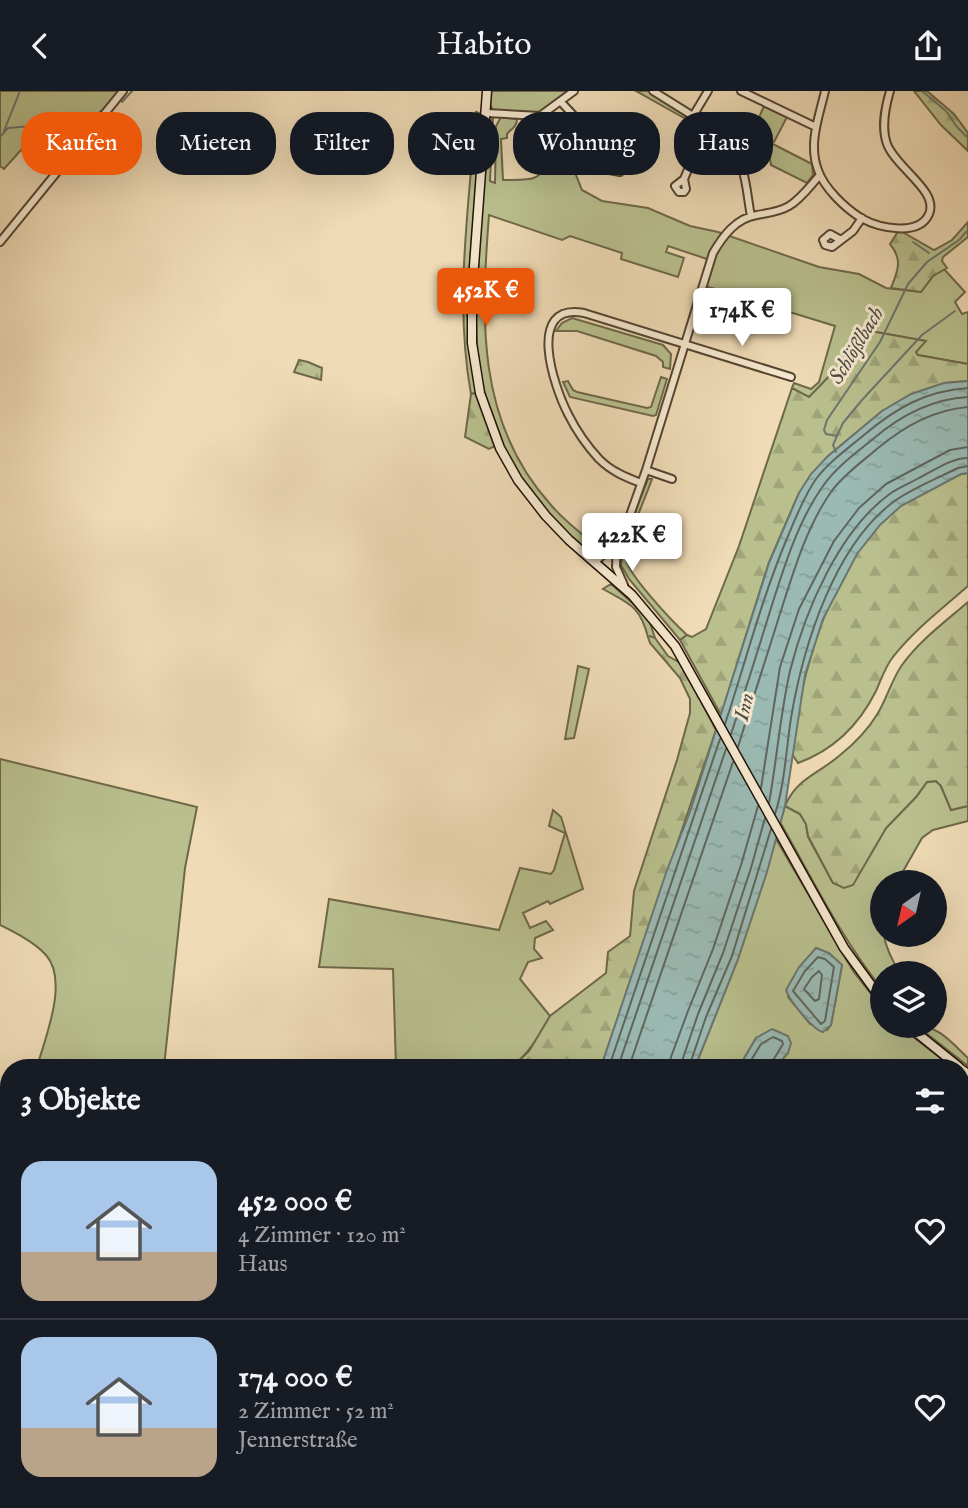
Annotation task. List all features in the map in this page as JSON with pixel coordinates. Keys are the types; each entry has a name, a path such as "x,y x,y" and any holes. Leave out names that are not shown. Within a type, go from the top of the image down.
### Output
{"main road":[{"path":"487,91 487,112"},
{"path":"482,175 471,343 480,393 500,448 522,486 557,529 632,595 662,627 689,669 844,948 870,984"},
{"path":"923,1038 949,1059"}],"street":[{"path":"0,242 123,91"},
{"path":"499,113 536,117 544,115 574,91"},
{"path":"653,91 687,112"},
{"path":"695,112 708,91"},
{"path":"741,91 816,127"},
{"path":"825,91 816,127 814,156 820,175 840,200 862,218 889,226 915,227 925,221 932,208 929,195 901,166 888,146 884,124 890,91"},
{"path":"562,102 571,112"},
{"path":"607,143 627,151 622,170 616,173 601,166 607,143"},
{"path":"684,179 686,175"},
{"path":"743,175 751,216"},
{"path":"632,595 616,571 617,542 646,470 713,253 731,228 751,216 775,212 789,206 820,175"},
{"path":"841,240 858,226 862,218"},
{"path":"641,483 621,475 600,460 568,414 560,395 548,338 550,327 560,315 573,311 792,377"},
{"path":"646,470 672,479"},
{"path":"594,562 617,542"},
{"path":"603,569 615,554"}],"green space":[{"path":"0,91 120,91 104,112 21,112 21,150 4,169 0,166"},
{"path":"490,91 570,91 542,112 494,111 490,105"},
{"path":"636,91 650,91 682,112 674,112"},
{"path":"914,91 927,91 954,114 968,133 968,151 941,125"},
{"path":"764,106 787,117 774,142 773,112 761,112"},
{"path":"501,117 513,118 513,128 507,138 501,139 503,180 527,179 539,175 576,175 582,190 602,201 648,208 690,226 718,232 819,267 859,274 886,288 921,292 933,276 944,269 965,292 955,302 962,314 968,312 968,364 917,355 915,352 925,341 859,329 839,366 809,398 792,388 794,383 811,389 819,382 835,326 705,286 713,261 668,246 666,252 684,258 678,277 621,259 622,253 570,236 562,240 489,215 485,331 496,404 526,473 557,512 603,551 597,555 592,553 570,536 544,509 509,460 491,415 480,368 476,271 484,175 490,175 490,181 495,183 495,175 499,175"},
{"path":"773,144 812,164 813,175 807,183 773,166"},
{"path":"471,175 477,175 469,288 471,358 476,393 471,394 466,359 463,289"},
{"path":"968,222 968,237 943,257 942,261 947,268 933,276 921,292 891,288 898,260 890,244 899,230 934,250 952,240"},
{"path":"572,318 663,345 671,354 670,369 663,367 663,362 656,356 577,331 556,331 562,323"},
{"path":"859,329 926,341 916,352 918,355 968,364 968,381 944,383 882,411 827,457 799,493 769,562 721,715 680,640 706,629 739,546 792,388 809,397 839,366"},
{"path":"299,360 322,368 321,380 294,372"},
{"path":"661,377 667,379 656,415 653,416 570,397 563,382 568,381 577,392 647,408 651,407"},
{"path":"476,393 495,446 489,449 465,437 471,394"},
{"path":"968,473 968,586 901,647 885,669 862,715 844,735 823,751 798,763 792,754 806,674 820,628 839,583 865,541 899,507 929,489"},
{"path":"648,479 652,479 632,531 626,558 642,586 687,635 680,640 629,579 621,565 624,540"},
{"path":"611,584 648,617 655,638 648,637 633,607 603,589"},
{"path":"968,602 968,806 951,810 941,786 936,781 927,782 886,828 853,885 844,888 833,883 808,836 806,824 800,814 785,806 801,783 850,747 870,725 898,670 909,656"},
{"path":"648,637 655,638 668,656 682,664 716,730 604,1059 520,1059 529,1051 550,1016 606,973 608,952 630,936 634,891 690,713 690,699 680,678 650,643"},
{"path":"578,666 589,669 574,738 565,739"},
{"path":"0,759 197,807 185,868 165,1059 39,1059 53,1010 53,966 41,950 0,925"},
{"path":"936,781 941,786 951,810 968,806 968,821 933,830 922,838 904,870 870,870 870,947 887,947 893,961 870,961 870,973 840,929 780,822 785,806 800,814 806,824 808,837 833,883 853,884 886,828 927,782"},
{"path":"553,810 561,817 583,889 523,913 530,928 546,921 553,930 535,938 534,949 542,958 528,962 520,979 550,1016 529,1050 521,1059 396,1059 393,969 319,967 329,899 499,930 520,868 551,874 554,870 565,833 549,826"},
{"path":"776,839 853,971 870,993 870,1038 915,1038 942,1059 772,1059 756,1038 744,1059 698,1059 738,959","holes":["816,948 829,953 842,965 831,1025 827,1030 810,1024 788,997"]},
{"path":"932,1038 947,1038 968,1059 959,1059"}],"water":[{"name":"Inn","path":"968,381 968,473 961,474 901,506 880,525 857,554 823,619 805,675 785,806 767,872 738,959 698,1059 604,1059 667,870 690,812 769,563 799,493 811,474 827,457 882,411 911,394 944,383"},
{"path":"816,948 829,953 842,965 831,1025 823,1032 802,1014 786,990 799,967"},
{"path":"772,1029 788,1036 791,1043 783,1059 744,1059 756,1038"}],"waterway":[{"path":"4,131 20,91"},
{"path":"122,102 132,91"},
{"name":"Schlößlbach","path":"922,91 946,111 968,138"},
{"path":"0,137 8,128 21,127"},
{"name":"Schlößlbach","path":"836,452 833,445 837,436 826,434 824,430 827,420 880,342 908,284 927,262 959,240 968,230"},
{"path":"913,242 929,253"},
{"path":"837,436 843,423 862,400 922,335 955,311"}]}
